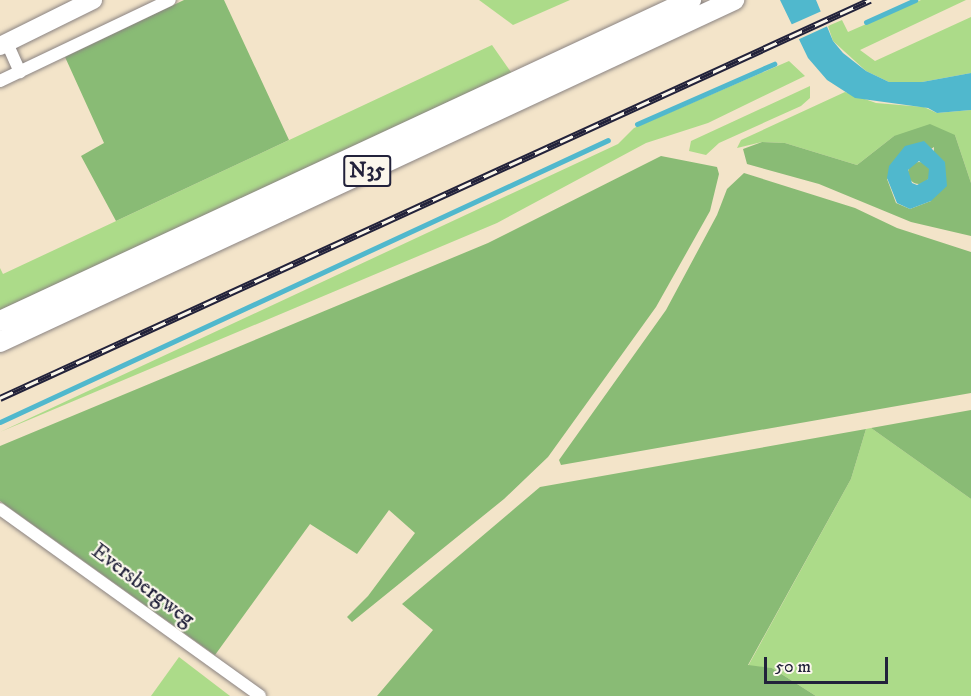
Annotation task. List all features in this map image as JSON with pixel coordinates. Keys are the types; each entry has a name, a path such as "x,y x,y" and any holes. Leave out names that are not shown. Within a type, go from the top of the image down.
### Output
{"main road":[{"name":"N35","path":"0,321 692,0"},
{"name":"N35","path":"0,342 734,0"}],"street":[{"path":"20,72 3,45 93,0"},
{"path":"0,81 170,0"},
{"name":"Eversbergweg","path":"0,509 260,696"}],"green space":[{"path":"184,0 224,0 289,140 116,221 81,156 104,143 65,57"},
{"path":"479,0 570,0 513,25"},
{"path":"921,0 966,0 860,50 875,61 971,17 971,73 922,82 889,82 866,71 833,41 828,26 842,20 848,32"},
{"path":"492,45 513,75 0,310 0,268 3,274"},
{"path":"789,61 805,76 708,123 646,143 497,223 0,432 618,144 634,128"},
{"path":"810,86 810,98 801,106 719,143 706,155 689,151 691,141"},
{"path":"845,92 876,103 924,107 937,113 971,110 971,183 955,135 894,136 857,165 785,143 762,142 737,148 741,140"},
{"path":"930,124 955,135 971,183 971,236 911,222 819,184 747,164 743,149 762,142 785,143 857,165 894,136","holes":["934,147 931,201 910,209 896,203 887,179"]},
{"path":"661,156 717,167 719,174 710,211 656,307 548,457 504,499 352,622 347,617 368,596 415,533 389,510 357,554 310,524 215,655 0,501 0,446 488,243"},
{"path":"919,162 927,165 930,173 927,181 919,184 911,181 908,173 911,165"},
{"path":"744,173 855,208 897,228 971,252 971,393 561,465 559,460 666,310 717,215 727,189"},
{"path":"971,410 971,499 871,428"},
{"path":"871,428 971,499 971,696 816,696 772,668 748,666 851,479 866,429"},
{"path":"866,429 851,479 748,665 772,668 816,696 377,696 433,630 402,604 540,487"},
{"path":"179,657 230,696 151,696"}],"water":[{"path":"780,0 816,0 833,41 843,53 866,71 889,82 922,82 971,73 971,110 937,113 928,108 855,98 827,80 808,58"},
{"path":"924,141 945,162 947,186 931,201 910,209 897,203 887,178 889,166 905,146","holes":["919,161 929,169 928,179 917,185 912,183 908,170"]}],"pier":[{"path":"824,10 830,25 795,41 788,26"}],"waterway":[{"path":"866,22 915,0"},
{"path":"637,124 774,64"},
{"path":"0,422 608,140"}],"railway":[{"path":"0,398 870,0"}]}
